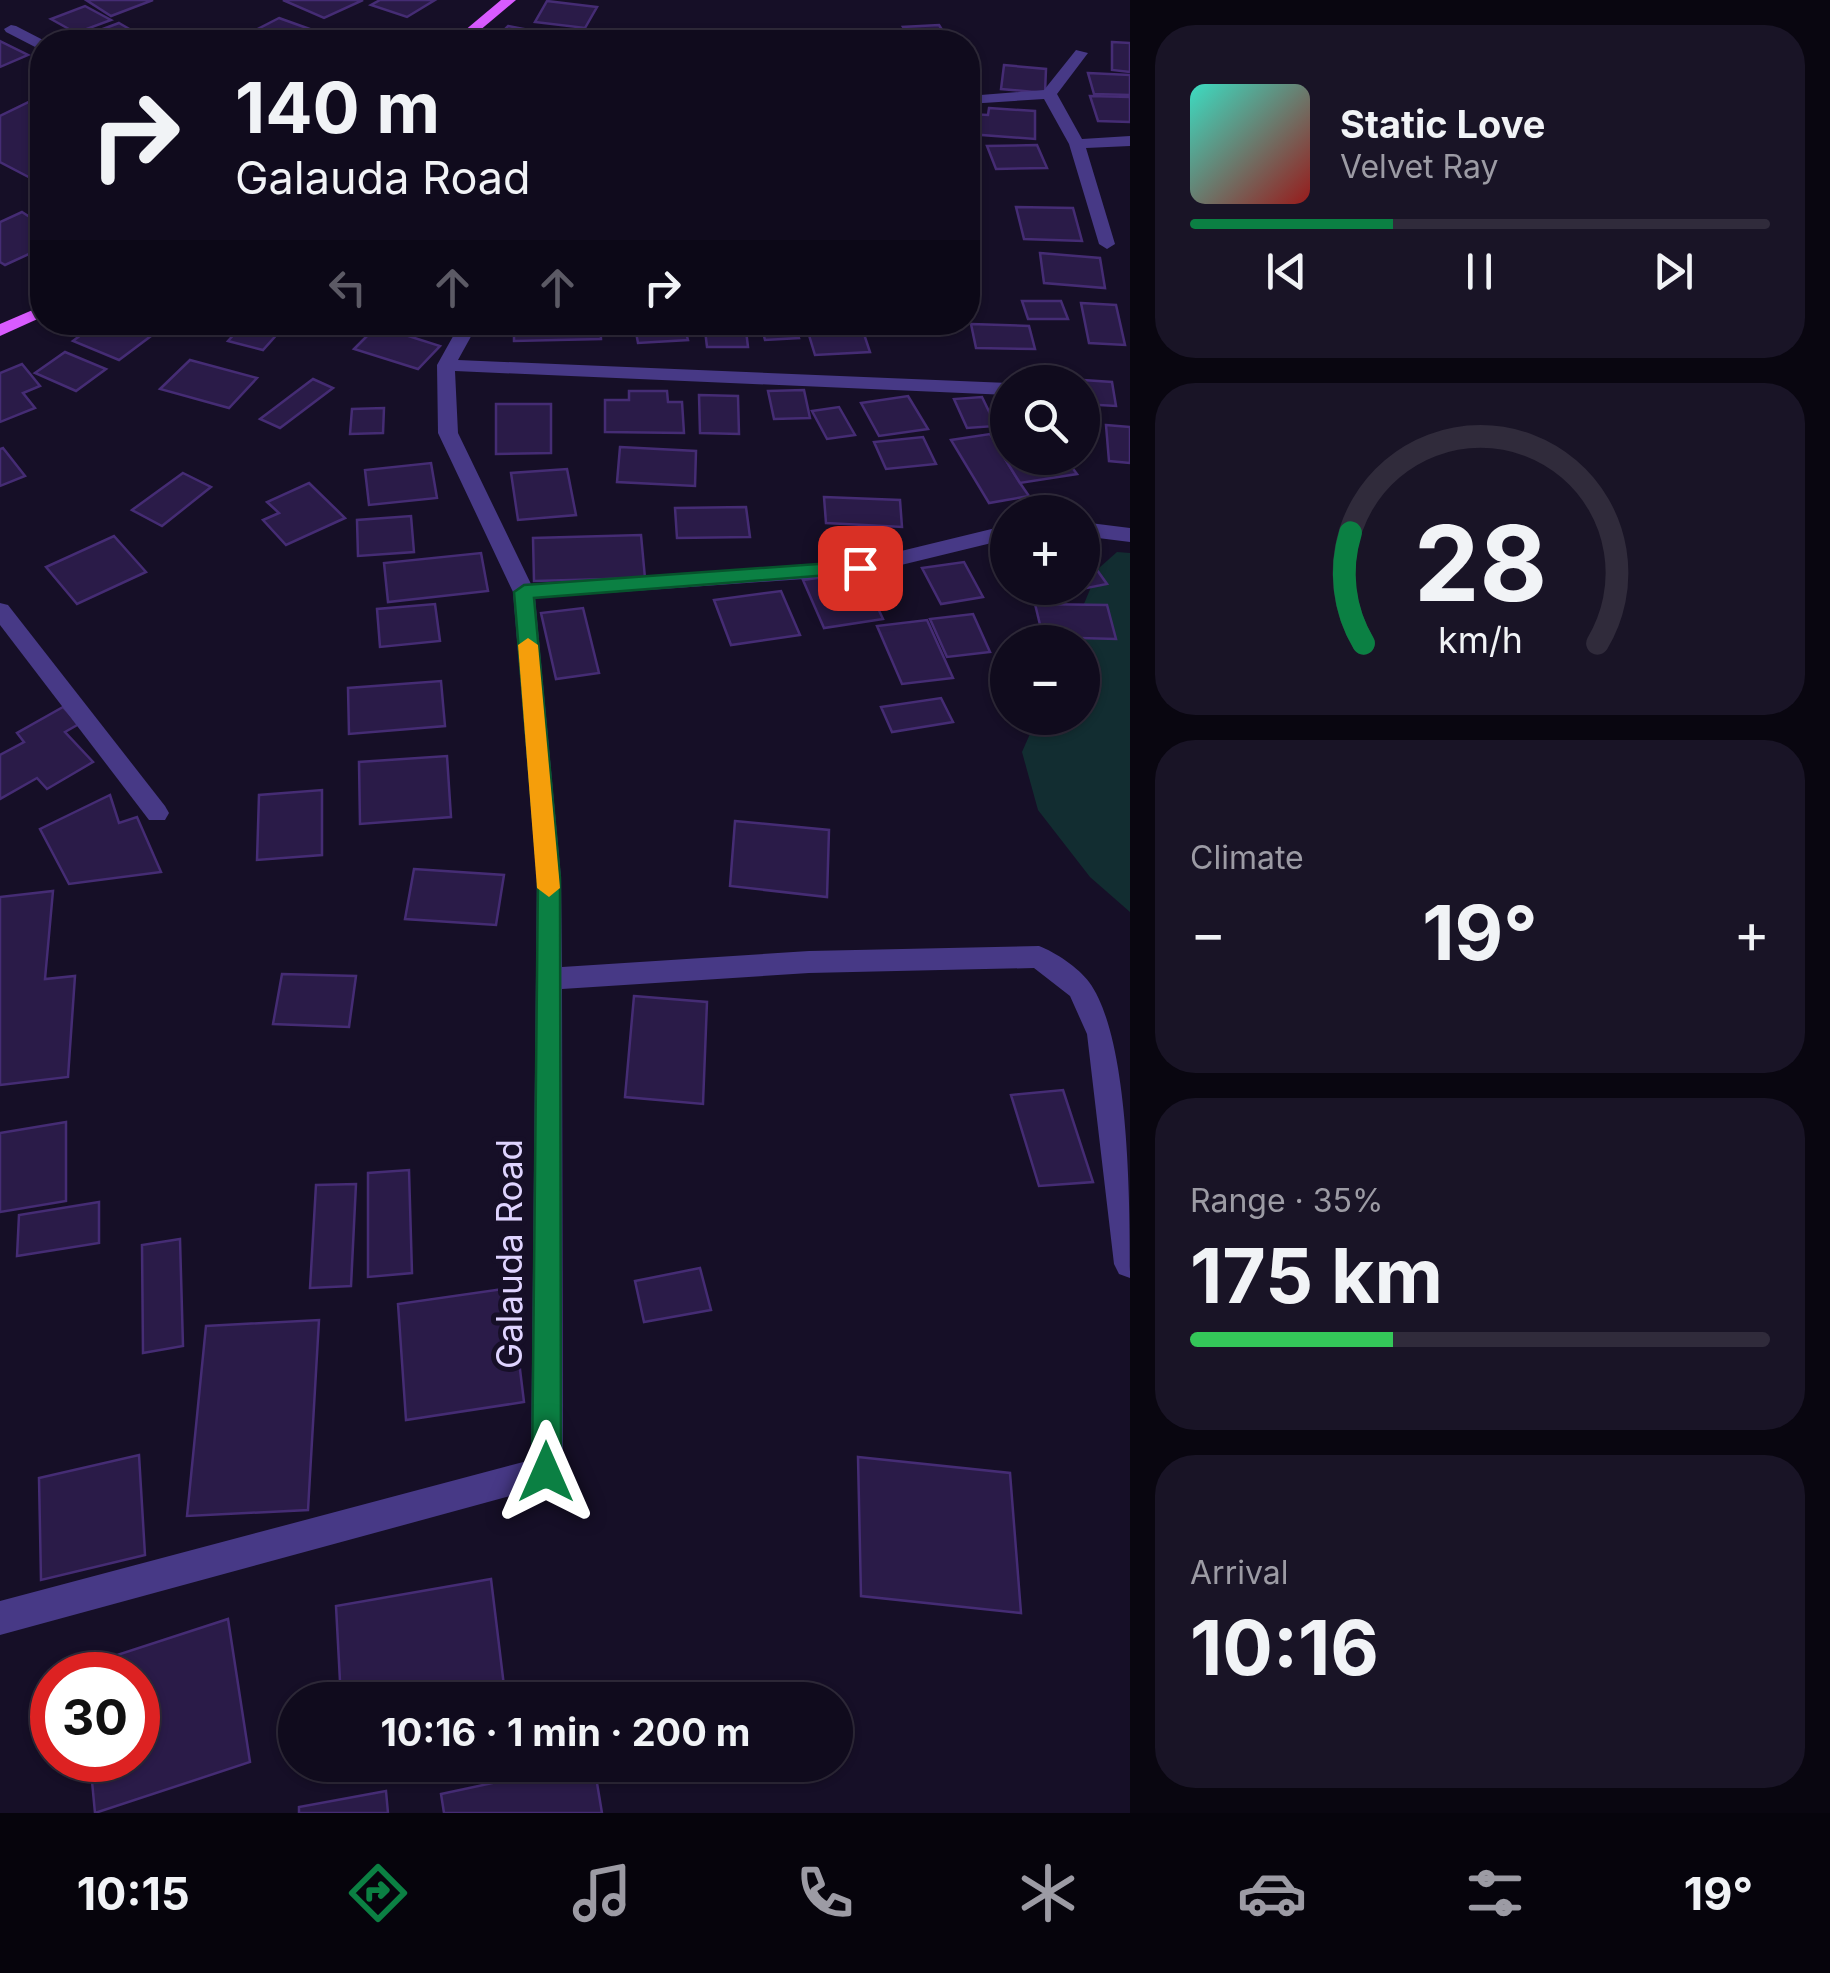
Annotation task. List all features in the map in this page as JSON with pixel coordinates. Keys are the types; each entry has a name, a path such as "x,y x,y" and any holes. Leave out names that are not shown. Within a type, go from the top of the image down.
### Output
{"main road":[{"path":"473,30 509,0"},
{"path":"0,330 30,316"}],"street":[{"path":"12,29 30,38"},
{"path":"980,99 1049,94 1082,53"},
{"path":"1049,94 1076,144 1107,244"},
{"path":"1076,144 1130,141"},
{"path":"463,335 446,366 990,388"},
{"name":"Galauda Road","path":"0,1618 546,1472 549,878 524,592 448,433 446,366"},
{"path":"1100,531 1130,535"},
{"path":"524,592 860,568 990,536"},
{"path":"0,610 157,813"},
{"path":"549,979 809,962 1039,957 1080,989 1100,1034 1129,1264"}],"green space":[{"path":"1117,552 1130,553 1130,912 1090,877 1038,810 1022,752 1030,735 1100,735 1100,625 1075,625 1084,605 1100,605 1100,567"}],"building":[{"path":"86,0 153,0 111,16"},
{"path":"283,0 363,0 324,18"},
{"path":"380,0 435,0 407,17 371,5"},
{"path":"547,1 597,7 585,28 535,22"},
{"path":"85,6 111,20 84,30 71,30 51,19"},
{"path":"279,18 312,30 256,30"},
{"path":"119,23 131,30 100,30"},
{"path":"939,25 942,30 905,30 903,27"},
{"path":"0,41 28,55 0,67"},
{"path":"1112,42 1130,43 1130,72 1112,70"},
{"path":"1004,65 1046,69 1045,93 1001,89"},
{"path":"1088,73 1130,75 1130,95 1094,94"},
{"path":"1090,96 1130,97 1130,122 1098,121"},
{"path":"30,101 30,178 0,162 0,116"},
{"path":"989,108 1035,111 1035,139 980,135 980,115 988,115"},
{"path":"1037,145 1047,168 996,169 987,146"},
{"path":"1016,207 1073,208 1082,241 1024,239"},
{"path":"22,212 30,217 30,254 5,265 0,262 0,222"},
{"path":"1040,253 1100,258 1105,288 1044,283"},
{"path":"1022,301 1061,301 1068,319 1028,319"},
{"path":"1081,303 1116,305 1125,345 1089,343"},
{"path":"980,324 1029,326 1035,349 976,348 973,335 980,335"},
{"path":"81,335 152,335 119,360 73,341"},
{"path":"233,335 276,335 263,350 228,341"},
{"path":"368,335 405,335 440,346 418,369 354,349"},
{"path":"514,335 601,335 601,339 514,341"},
{"path":"636,335 687,335 688,340 638,343"},
{"path":"706,335 747,335 748,347 707,347"},
{"path":"764,335 799,338 765,340"},
{"path":"809,335 864,335 870,352 815,355"},
{"path":"65,352 106,369 76,391 35,373"},
{"path":"190,360 257,378 229,408 160,389"},
{"path":"22,364 40,386 23,393 35,408 0,422 0,373"},
{"path":"313,379 333,388 280,428 260,419"},
{"path":"1100,381 1112,382 1116,406 1100,405"},
{"path":"804,390 810,418 774,419 768,391"},
{"path":"629,391 667,391 668,402 682,402 684,433 605,432 605,400 629,400"},
{"path":"699,395 738,396 739,434 700,433"},
{"path":"908,396 928,429 879,436 861,403"},
{"path":"982,397 990,414 990,426 967,428 954,399"},
{"path":"496,404 551,404 551,453 496,454"},
{"path":"839,407 855,435 827,439 812,411"},
{"path":"384,408 383,433 350,434 352,409"},
{"path":"1106,425 1130,427 1130,463 1109,461"},
{"path":"990,434 990,475 1016,475 1028,495 990,495 989,503 951,440"},
{"path":"923,437 936,464 886,469 874,442"},
{"path":"620,447 696,451 695,486 617,482"},
{"path":"0,449 25,476 0,486"},
{"path":"431,463 437,498 369,505 365,470"},
{"path":"567,469 576,515 518,520 511,473"},
{"path":"183,473 211,487 162,526 132,510"},
{"path":"1015,475 1071,475 1020,483"},
{"path":"309,483 345,518 286,545 263,520 279,513 267,502"},
{"path":"824,497 900,500 902,527 826,523"},
{"path":"746,507 750,537 677,538 675,508"},
{"path":"411,516 414,552 358,556 357,520"},
{"path":"641,535 645,578 534,581 533,538"},
{"path":"114,536 146,572 77,604 46,567"},
{"path":"481,553 488,591 388,602 384,563"},
{"path":"964,562 983,597 941,604 922,568"},
{"path":"861,572 883,619 824,628 803,580"},
{"path":"781,591 800,635 731,645 714,600"},
{"path":"435,604 440,641 380,647 377,609"},
{"path":"1035,605 1107,605 1116,639 1100,639 1100,625 1040,625"},
{"path":"583,608 599,673 556,679 541,613"},
{"path":"973,614 990,652 947,657 930,619"},
{"path":"927,620 953,678 902,684 877,626"},
{"path":"441,681 445,726 349,734 348,688"},
{"path":"941,698 953,722 892,732 881,707"},
{"path":"63,707 79,724 65,732 93,762 47,789 37,778 0,799 0,755 24,742 17,733"},
{"path":"447,756 451,817 360,824 359,762"},
{"path":"322,790 322,855 257,860 259,795"},
{"path":"110,795 119,823 137,817 161,872 69,884 40,829"},
{"path":"735,821 829,830 827,897 730,886"},
{"path":"414,869 504,875 496,925 405,919"},
{"path":"53,891 45,979 75,976 68,1077 0,1085 0,897"},
{"path":"282,974 356,976 349,1027 273,1024"},
{"path":"634,996 707,1002 703,1104 625,1097"},
{"path":"1063,1090 1093,1182 1039,1186 1011,1095"},
{"path":"66,1122 66,1201 0,1212 0,1133"},
{"path":"409,1170 412,1273 368,1277 368,1173"},
{"path":"356,1184 351,1286 310,1288 316,1185"},
{"path":"99,1202 99,1243 17,1256 19,1215"},
{"path":"180,1239 183,1346 143,1353 142,1245"},
{"path":"700,1268 711,1310 644,1322 635,1281"},
{"path":"510,1288 524,1402 406,1420 398,1304"},
{"path":"319,1320 308,1510 187,1516 206,1326"},
{"path":"139,1455 145,1555 41,1580 39,1478"},
{"path":"858,1457 1010,1473 1021,1613 861,1596"},
{"path":"491,1579 504,1682 340,1682 336,1606"},
{"path":"228,1619 250,1762 95,1813 92,1782 160,1782 160,1652 126,1652"},
{"path":"497,1782 597,1782 602,1813 444,1813 441,1794"},
{"path":"386,1791 388,1813 299,1813 299,1807"}],"slow traffic":[{"path":"528,645 549,888"}],"route":[{"path":"546,1472 549,878 524,592 860,568"}]}
